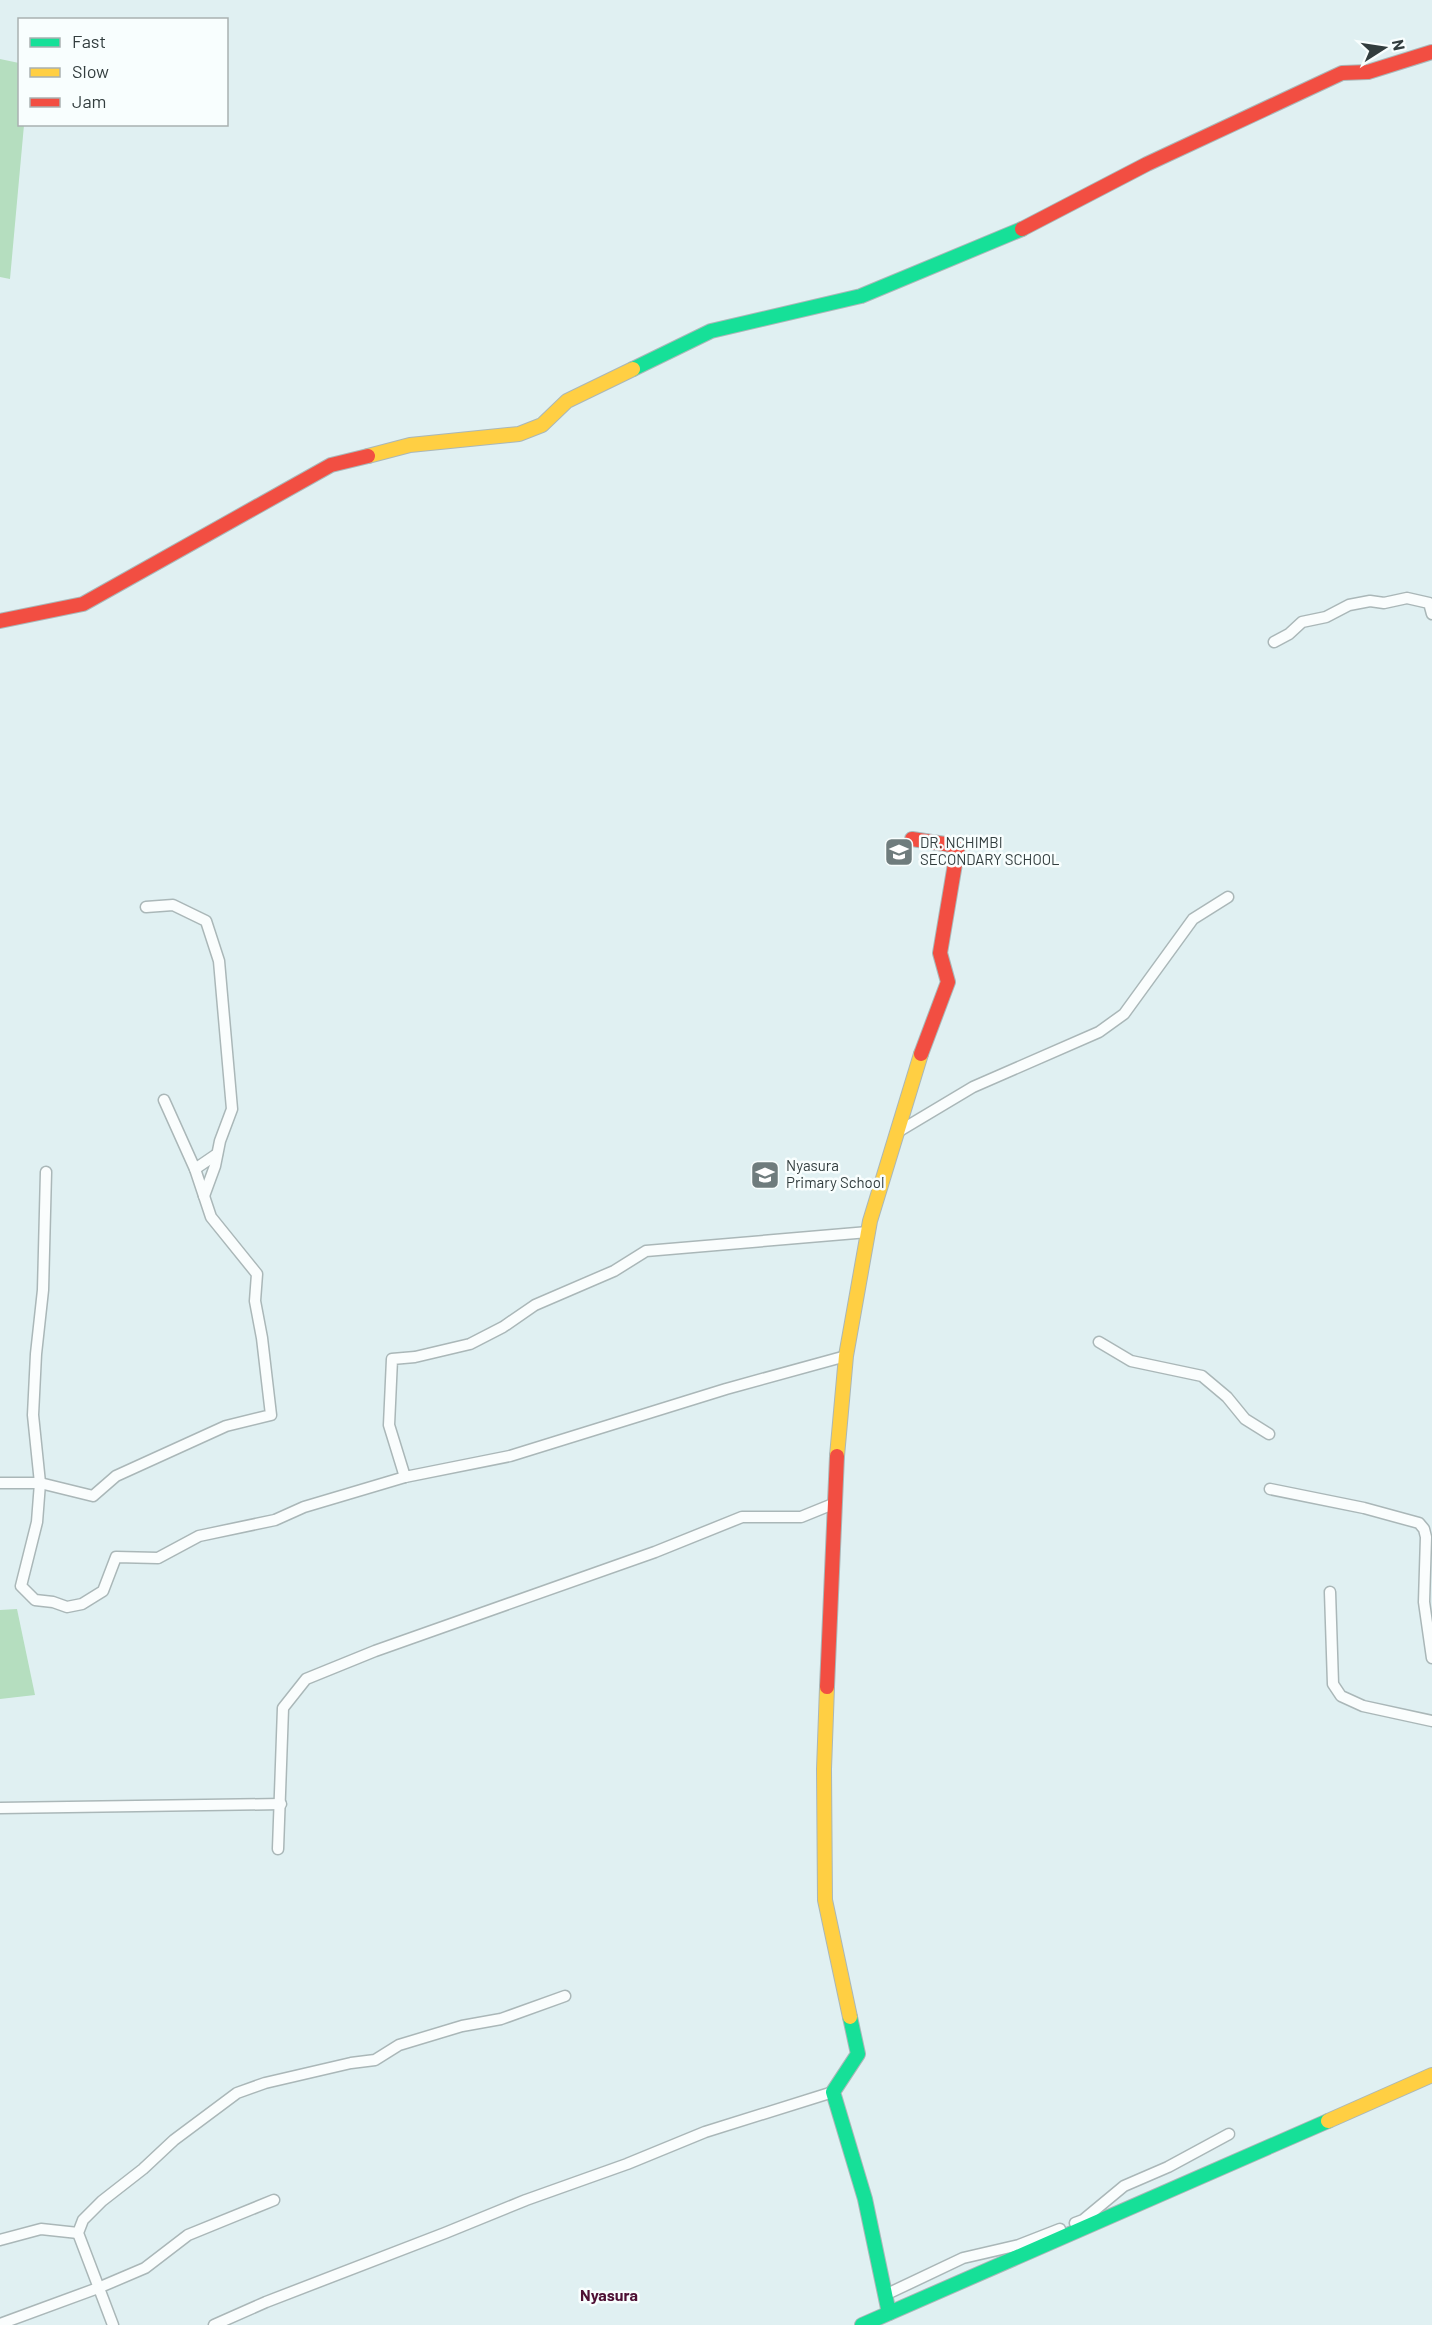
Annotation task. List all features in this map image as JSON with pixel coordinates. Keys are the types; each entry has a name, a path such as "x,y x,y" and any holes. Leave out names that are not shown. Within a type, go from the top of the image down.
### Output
{"main road":[{"path":"0,621 83,604 331,465 410,445 519,434 542,425 567,401 711,331 861,296 1021,230 1147,164 1342,73 1368,72 1432,51"},
{"path":"889,2313 864,2199 833,2092 858,2054 825,1900 824,1769 833,1504 846,1356 868,1232 913,1077 948,982 940,953 958,846 912,839"},
{"path":"862,2325 1432,2075"}],"street":[{"path":"1274,642 1289,634 1302,622 1326,617 1349,605 1370,601 1384,603 1407,598 1429,603 1432,614"},
{"path":"896,1133 973,1087 1099,1032 1124,1014 1193,919 1228,897"},
{"path":"146,907 173,905 206,921 219,961 232,1109 219,1141 204,1196"},
{"path":"0,1483 40,1483 93,1496 116,1476 226,1426 271,1415 255,1301 257,1274 211,1217 195,1169 164,1100"},
{"path":"195,1169 217,1154"},
{"path":"46,1172 43,1290 36,1354 33,1415 40,1483 37,1522 21,1586 35,1600 53,1602 67,1607 82,1604 102,1591 116,1557 158,1558 199,1536 275,1520 304,1507 405,1477 510,1456 726,1389 846,1356"},
{"path":"405,1477 389,1425 392,1359 415,1357 470,1344 503,1327 535,1305 614,1272 646,1251 868,1232"},
{"path":"1099,1342 1131,1361 1202,1376 1227,1397 1245,1419 1269,1434"},
{"path":"1270,1489 1364,1508 1419,1523 1426,1537 1424,1602 1432,1658"},
{"path":"278,1849 284,1708 306,1679 375,1651 655,1552 742,1517 801,1517 833,1504"},
{"path":"1330,1592 1333,1684 1341,1696 1382,1711 1432,1721"},
{"path":"0,1808 281,1804"},
{"path":"112,2325 78,2234 83,2220 174,2140 237,2093 265,2083 351,2063 375,2060 399,2045 462,2026 501,2019 565,1996"},
{"path":"214,2325 266,2302 705,2132 833,2092"},
{"path":"885,2295 963,2258 1019,2245 1083,2220 1124,2186 1168,2167 1229,2134"},
{"path":"0,2324 145,2268 188,2235 274,2200"},
{"path":"0,2240 41,2229 78,2234"}],"green space":[{"path":"0,59 18,63 18,126 24,126 10,279 0,277"},
{"path":"17,1609 35,1695 0,1699 0,1610"}],"traffic: fast":[{"path":"633,369 711,331 861,296 1022,229"},
{"path":"850,2017 858,2054 833,2092 865,2199 889,2313"},
{"path":"862,2325 1328,2121"}],"traffic: slow":[{"path":"368,456 410,445 519,434 542,425 567,401 633,369"},
{"path":"837,1456 846,1356 870,1221 921,1054"},
{"path":"827,1687 824,1769 825,1900 850,2017"},
{"path":"1328,2121 1432,2075"}],"traffic: jam":[{"path":"1022,229 1147,164 1342,73 1368,72 1432,52"},
{"path":"0,621 83,604 331,465 368,456"},
{"path":"912,839 958,846 940,953 948,982 921,1054"},
{"path":"827,1687 837,1456"}],"place":[{"name":"DR. NCHIMBI SECONDARY SCHOOL","path":"899,852"},
{"name":"Nyasura Primary School","path":"765,1175"}],"district":[{"name":"Nyasura","path":"609,2295"}]}
